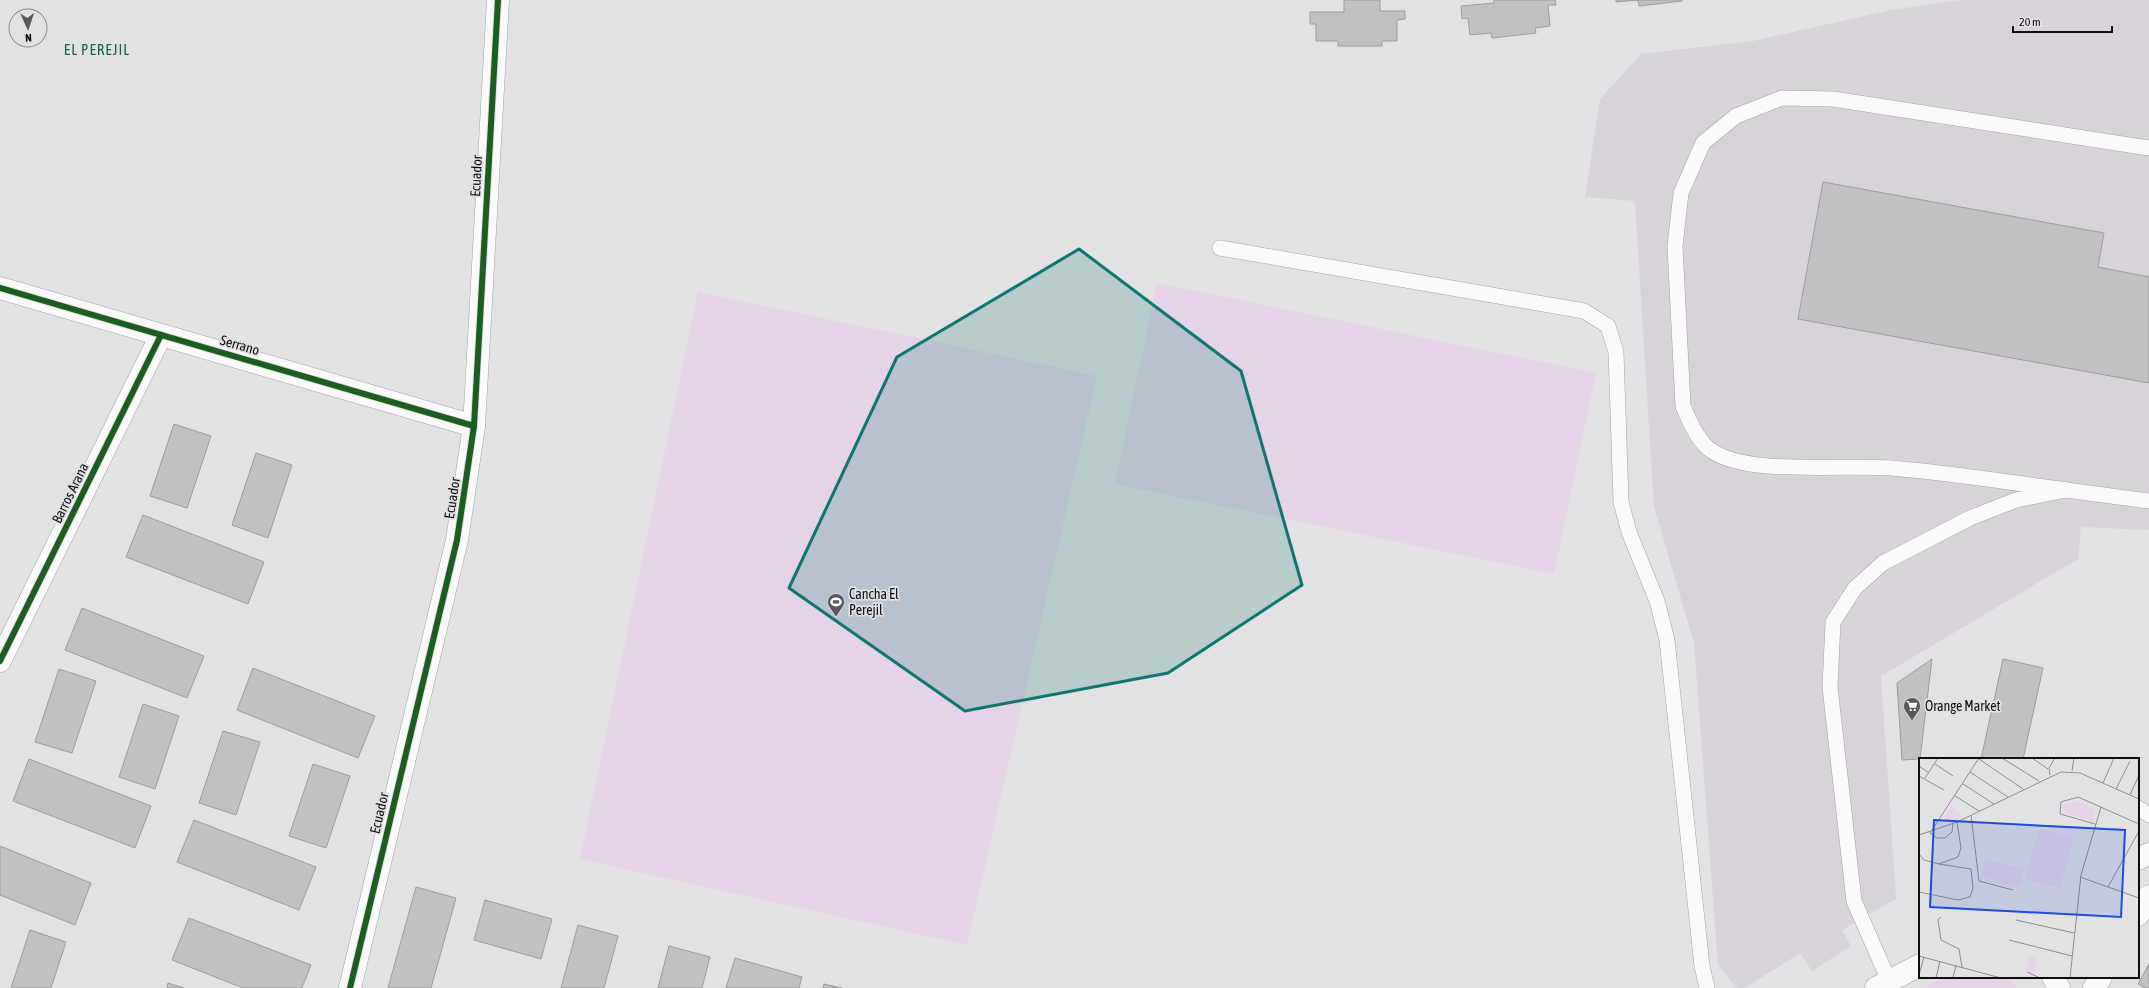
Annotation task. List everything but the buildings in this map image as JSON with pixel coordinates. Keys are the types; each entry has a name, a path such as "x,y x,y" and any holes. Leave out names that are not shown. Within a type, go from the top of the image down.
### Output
{"street":[{"name":"Ecuador","path":"350,988 457,540 474,426 498,0"},
{"name":"Serrano","path":"0,288 474,426"},
{"name":"Barros Arana","path":"0,661 161,335"},
{"path":"2139,859 2149,854"},
{"path":"2139,913 2149,896"},
{"path":"1882,985 1919,966"},
{"path":"2054,978 2059,988"},
{"path":"2094,988 2100,978"}],"lane":[{"path":"2149,148 1833,99 1782,98 1736,116 1703,143 1681,193 1675,246 1683,406 1691,425 1711,451 1735,462 1781,467 1891,468 2149,501"},
{"path":"1220,248 1584,311 1608,326 1616,352 1621,502 1629,532 1658,601 1667,640 1702,966 1707,988"},
{"path":"1882,985 1854,901 1830,687 1833,622 1855,588 1883,563 1970,518 2016,500 2066,490"},
{"path":"2139,809 2149,815"}],"highlighted area":[{"path":"1079,249 1241,371 1302,585 1168,673 965,711 789,588 897,357"}],"shaded area":[{"path":"1961,0 2149,0 2149,530 2081,527 2078,559 1881,676 1896,899 1842,930 1851,946 1812,971 1800,953 1745,988 1737,988 1718,965 1694,643 1654,507 1635,201 1585,197 1600,99 1641,54 1753,41 1891,10"},
{"path":"1157,283 1596,373 1554,574 1115,484"},
{"name":"Cancha El Perejil","path":"698,292 1097,376 967,945 580,859"},
{"path":"1942,978 2011,978 2016,988 1924,988"}],"cycle path":[{"path":"350,988 457,540 474,426 498,0"},
{"path":"0,288 474,426"},
{"path":"0,661 161,335"}],"place":[{"name":"Cancha El Perejil","path":"836,617"},
{"name":"Orange Market","path":"1912,721"}],"district":[{"name":"EL PEREJIL","path":"97,50"}]}
